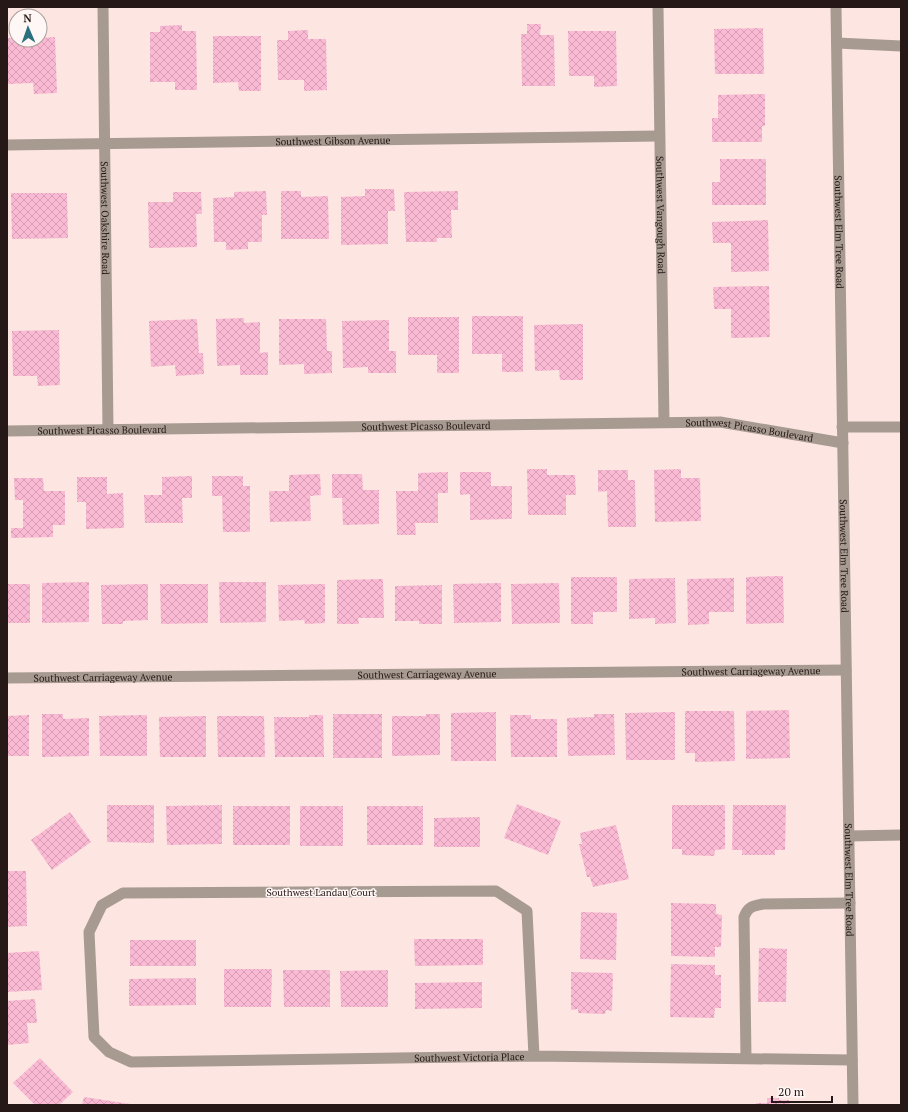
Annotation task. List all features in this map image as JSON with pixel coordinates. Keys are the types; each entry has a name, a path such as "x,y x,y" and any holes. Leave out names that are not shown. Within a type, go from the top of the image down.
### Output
{"street":[{"name":"Southwest Oakshire Road","path":"103,7 106,143 108,430"},
{"name":"Southwest Vangough Road","path":"658,7 664,422"},
{"name":"Southwest Elm Tree Road","path":"836,7 853,1105"},
{"path":"837,43 901,46"},
{"name":"Southwest Gibson Avenue","path":"7,145 659,136"},
{"name":"Southwest Picasso Boulevard","path":"7,431 720,422 843,443"},
{"path":"842,427 901,427"},
{"name":"Southwest Carriageway Avenue","path":"7,678 846,670"},
{"path":"849,836 901,835"},
{"name":"Southwest Landau Court","path":"94,1037 89,932 102,905 122,893 496,891 527,911 534,1056"},
{"path":"746,1058 744,917 748,909 753,905 763,904 850,903"},
{"name":"Southwest Victoria Place","path":"94,1037 109,1052 131,1062 534,1056 852,1060"}],"building":[{"path":"527,24 541,24 540,35 554,35 555,86 522,86 521,34 527,34"},
{"path":"182,25 182,31 196,31 197,90 175,90 175,82 150,82 150,32 160,32 160,26"},
{"path":"763,28 764,74 715,74 714,29"},
{"path":"308,30 308,39 326,39 327,90 304,91 304,80 278,80 277,40 288,40 288,31"},
{"path":"568,31 616,31 617,86 594,87 594,76 569,76"},
{"path":"213,36 261,36 261,91 239,91 238,82 213,83"},
{"path":"48,37 55,37 57,93 34,94 33,83 7,84 7,38 8,48 48,48"},
{"path":"765,94 765,126 762,126 762,142 712,142 712,118 718,118 718,95"},
{"path":"720,159 766,159 766,205 712,205 712,182 720,182"},
{"path":"365,189 394,189 395,211 388,211 388,244 341,245 341,197 365,196"},
{"path":"266,191 267,215 262,215 262,242 248,242 248,249 226,250 226,242 214,242 213,198 234,197 234,192"},
{"path":"281,191 301,191 301,197 328,196 329,239 281,239"},
{"path":"458,191 458,210 451,210 452,238 437,238 437,242 406,242 404,192"},
{"path":"173,192 201,192 202,214 196,214 197,247 149,248 148,202 173,202"},
{"path":"11,193 67,193 68,238 12,239"},
{"path":"768,220 769,271 731,272 731,243 713,243 712,222"},
{"path":"769,286 770,337 731,338 731,309 714,309 713,287"},
{"path":"472,316 523,316 523,372 502,372 502,354 472,354"},
{"path":"408,317 459,317 459,373 437,373 437,355 408,355"},
{"path":"244,318 244,323 260,322 260,353 268,352 268,375 240,375 240,365 217,366 216,319"},
{"path":"197,319 199,353 203,353 204,374 176,376 175,365 151,367 149,321"},
{"path":"279,319 326,319 327,351 332,351 332,373 304,374 304,364 279,365"},
{"path":"389,320 389,351 396,351 396,373 368,373 368,367 343,368 342,321"},
{"path":"583,324 583,380 560,380 559,370 535,371 534,325"},
{"path":"59,330 60,385 38,386 37,376 13,376 12,331"},
{"path":"527,469 547,469 547,475 575,475 576,495 566,495 566,515 528,515"},
{"path":"681,469 681,478 700,478 701,521 655,522 654,470"},
{"path":"598,470 628,470 628,480 635,480 636,527 608,527 607,491 598,492"},
{"path":"448,472 448,493 438,493 438,523 415,523 416,535 397,535 396,491 418,491 418,473"},
{"path":"460,472 491,472 491,486 512,486 512,519 470,520 470,494 460,495"},
{"path":"320,474 321,495 310,496 311,521 270,522 269,491 289,491 289,475"},
{"path":"332,474 362,474 363,490 379,490 379,524 343,525 342,498 332,498"},
{"path":"192,476 192,498 182,498 183,523 145,523 144,495 162,495 162,477"},
{"path":"212,476 243,476 243,486 250,486 250,532 223,532 222,496 212,496"},
{"path":"77,477 107,477 107,494 123,493 124,528 86,529 86,502 77,502"},
{"path":"14,478 43,478 44,491 65,491 65,525 53,525 53,537 11,538 11,528 23,528 23,500 15,500"},
{"path":"783,576 784,623 746,624 746,577"},
{"path":"571,577 617,577 617,612 593,612 593,624 571,624"},
{"path":"675,578 676,623 655,624 655,618 629,619 629,579"},
{"path":"734,578 734,612 709,612 709,624 688,625 687,579"},
{"path":"383,579 384,618 358,618 359,624 337,624 337,580"},
{"path":"89,582 89,622 42,623 42,583"},
{"path":"219,582 266,582 266,622 220,623"},
{"path":"501,583 501,622 454,623 453,584"},
{"path":"559,583 560,623 512,624 511,584"},
{"path":"7,584 30,584 30,623 7,623"},
{"path":"148,584 148,620 123,621 123,624 102,624 101,585"},
{"path":"160,584 208,584 208,623 161,624"},
{"path":"325,584 325,623 305,624 304,620 279,621 278,585"},
{"path":"442,585 442,624 419,624 419,621 395,621 395,586"},
{"path":"789,710 790,758 746,759 746,711"},
{"path":"685,711 734,711 735,761 695,762 695,753 685,753"},
{"path":"496,712 496,761 451,761 451,713"},
{"path":"675,712 675,760 626,760 625,713"},
{"path":"42,714 63,714 63,719 89,718 89,756 42,757"},
{"path":"333,714 382,714 382,758 333,758"},
{"path":"426,714 440,714 440,755 392,756 392,716 426,716"},
{"path":"594,714 614,714 615,755 568,756 567,718 594,717"},
{"path":"29,715 29,756 7,756 7,716"},
{"path":"147,715 147,756 100,756 99,716"},
{"path":"309,715 323,715 324,757 275,757 274,717 309,717"},
{"path":"510,715 531,715 531,719 557,719 557,757 511,757"},
{"path":"206,716 206,757 160,757 159,717"},
{"path":"217,716 264,716 265,757 218,757"},
{"path":"517,804 561,821 548,855 504,838"},
{"path":"107,805 154,805 154,843 107,842"},
{"path":"222,805 222,844 167,845 166,806"},
{"path":"672,805 725,805 725,849 715,850 714,856 682,855 682,849 672,849"},
{"path":"733,805 786,805 785,850 775,850 775,855 742,855 742,850 732,850"},
{"path":"233,806 290,806 290,845 233,845"},
{"path":"300,806 343,806 343,846 300,846"},
{"path":"367,806 423,806 423,845 367,845"},
{"path":"70,812 91,842 52,870 31,840"},
{"path":"480,817 480,847 434,847 434,818"},
{"path":"616,825 629,879 593,887 590,877 587,877 579,844 582,844 580,833"},
{"path":"7,871 26,871 27,926 7,927"},
{"path":"671,903 716,904 716,914 722,915 721,947 715,947 715,957 671,956"},
{"path":"581,912 617,913 616,960 580,959"},
{"path":"414,939 483,939 483,965 415,966"},
{"path":"130,940 196,940 196,966 130,966"},
{"path":"759,948 787,949 786,1002 758,1002"},
{"path":"39,951 42,990 7,992 7,953"},
{"path":"671,964 715,965 715,975 721,975 721,1008 715,1008 714,1018 670,1017"},
{"path":"224,969 272,969 271,1007 224,1007"},
{"path":"283,970 330,970 330,1007 284,1007"},
{"path":"388,970 388,1007 341,1007 340,971"},
{"path":"571,972 613,973 612,1011 606,1010 605,1014 578,1013 578,1009 571,1010"},
{"path":"196,978 196,1005 129,1006 129,979"},
{"path":"482,982 482,1008 415,1009 415,983"},
{"path":"35,999 37,1023 27,1023 29,1043 7,1045 7,1001"},
{"path":"40,1058 73,1092 59,1105 35,1105 13,1083"},
{"path":"84,1097 130,1104 82,1105"},
{"path":"767,1098 789,1100 790,1105 756,1105 756,1103 767,1103"}]}
